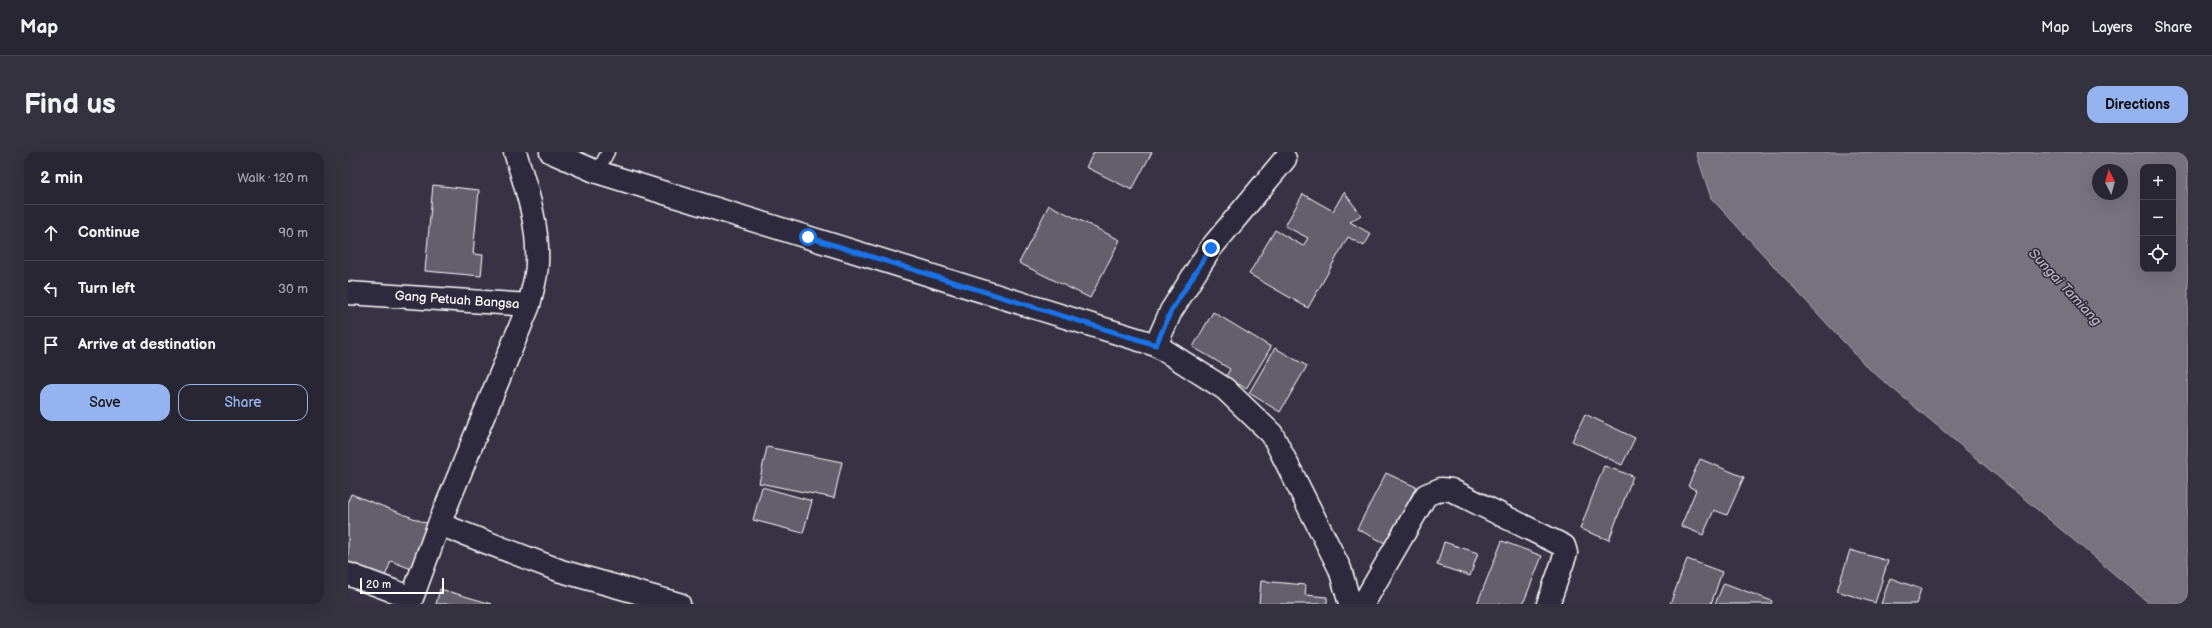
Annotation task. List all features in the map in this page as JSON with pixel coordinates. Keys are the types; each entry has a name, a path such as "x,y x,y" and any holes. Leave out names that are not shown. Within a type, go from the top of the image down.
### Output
{"street":[{"name":"Gang Petuah Bangsa","path":"348,293 529,305 538,263 537,237 533,210 515,152"},
{"path":"551,152 597,172 1156,345 1226,389 1272,434 1340,569 1350,604"},
{"path":"1156,345 1171,311 1211,248 1285,159"},
{"path":"348,574 411,601 439,524 529,305"},
{"path":"1363,604 1426,495 1441,489 1451,490 1564,546 1566,553 1548,604"},
{"path":"439,524 562,571 679,604"}],"lane":[{"path":"597,172 608,152"}],"water":[{"name":"Sungai Tamiang","path":"1696,152 2188,152 2188,604 2150,604 1867,367 1711,198"}],"building":[{"path":"1094,152 1152,152 1132,190 1086,167"},
{"path":"433,185 479,190 473,254 483,255 481,276 425,271"},
{"path":"1344,192 1361,215 1350,222 1371,234 1364,246 1348,237 1308,308 1249,274 1275,230 1303,246 1308,238 1285,226 1303,194 1333,211"},
{"path":"1049,205 1120,240 1090,298 1019,263"},
{"path":"1213,312 1271,347 1246,389 1239,384 1237,388 1224,380 1230,369 1193,347"},
{"path":"1275,348 1307,366 1280,412 1249,393"},
{"path":"1585,414 1635,438 1622,465 1572,441"},
{"path":"767,447 842,462 834,498 759,483"},
{"path":"1700,459 1744,477 1727,515 1714,510 1703,535 1681,526 1696,490 1688,486"},
{"path":"1604,466 1633,476 1609,540 1580,529"},
{"path":"1386,473 1416,487 1387,544 1357,529"},
{"path":"762,487 812,501 803,533 753,520"},
{"path":"351,494 431,525 414,570 391,561 384,579 348,565 348,501"},
{"path":"1502,541 1542,556 1523,604 1477,604"},
{"path":"1444,542 1478,553 1470,576 1437,565"},
{"path":"1850,550 1888,561 1875,603 1837,591"},
{"path":"1687,559 1722,572 1711,604 1670,604"},
{"path":"1890,578 1921,589 1916,604 1881,604"},
{"path":"1261,581 1306,585 1305,595 1327,597 1327,604 1259,604"},
{"path":"1724,583 1772,601 1771,604 1715,604"},
{"path":"440,589 492,604 436,604"}],"route":[{"path":"808,237 1156,345 1171,311 1211,248"}]}
